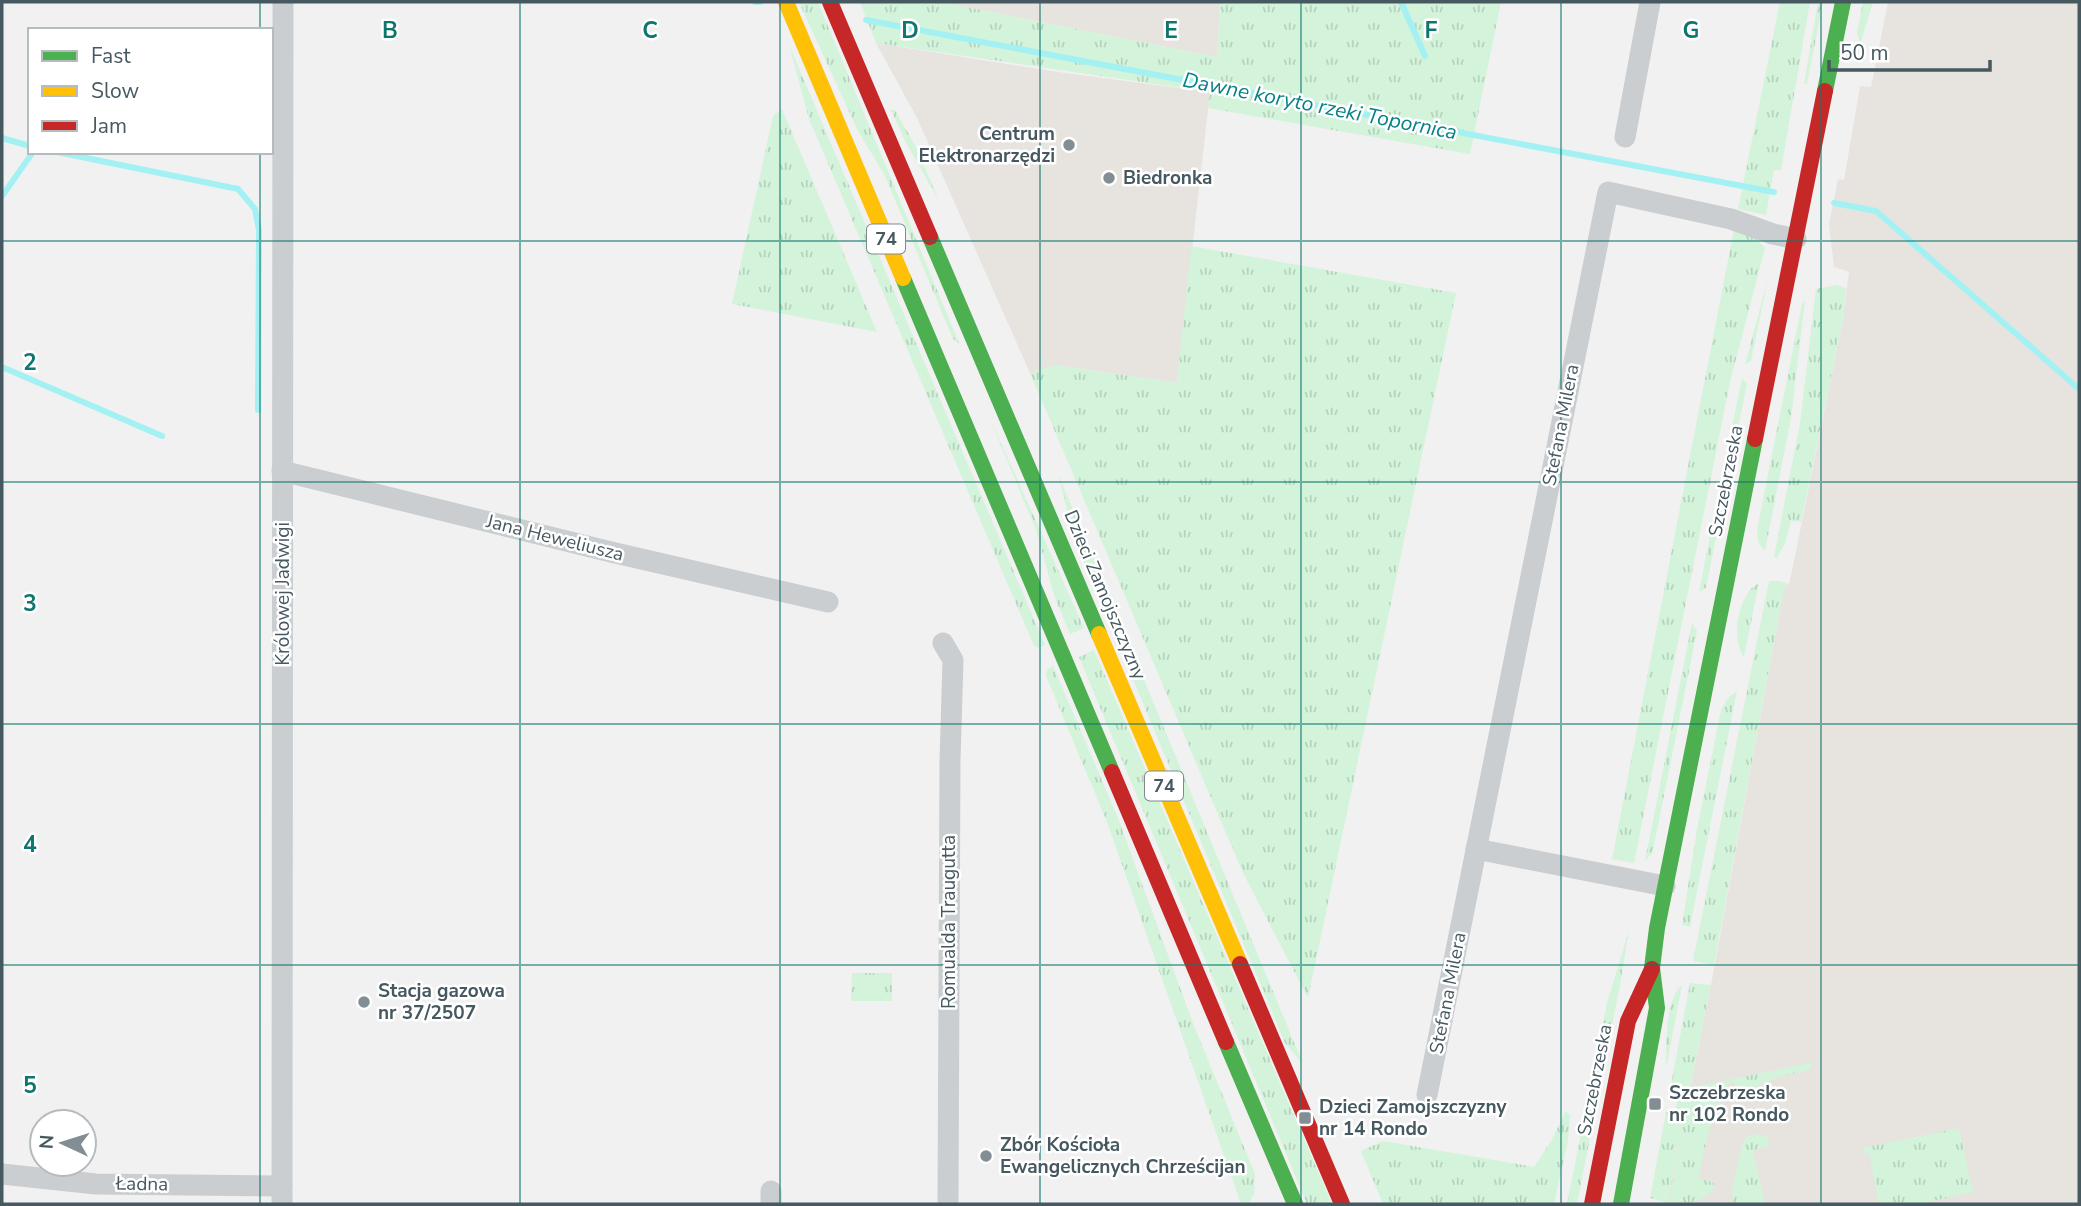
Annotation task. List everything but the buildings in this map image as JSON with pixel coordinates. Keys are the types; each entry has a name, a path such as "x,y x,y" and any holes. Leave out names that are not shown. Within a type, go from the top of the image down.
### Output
{"main road":[{"name":"74","path":"786,2 1295,1204"},
{"name":"Dzieci Zamojszczyzny","path":"830,2 1342,1204"},
{"name":"Szczebrzeska","path":"1592,1204 1628,1020 1652,968 1665,887 1843,2"},
{"name":"Szczebrzeska","path":"1621,1204 1657,1008 1652,968"}],"street":[{"name":"Królowej Jadwigi","path":"282,1195 283,2"},
{"path":"1625,137 1650,2"},
{"name":"Stefana Milera","path":"1427,1095 1608,192 1731,219 1796,239"},
{"name":"Jana Heweliusza","path":"282,471 828,602"},
{"name":"Romualda Traugutta","path":"943,643 953,660 948,1204"},
{"path":"1476,849 1665,887"},
{"name":"Ładna","path":"2,1174 96,1184 282,1195"}],"shaded area":[{"path":"941,2 1220,2 1217,57"},
{"path":"1888,2 2079,2 2079,1204 1667,1204 1711,985 1784,588 1789,584 1843,318 1849,272 1834,267 1829,224 1838,179 1844,180 1860,86 1871,87"},
{"path":"876,43 1058,72 1210,92 1177,383 1056,365 1030,373 917,118"}],"green space":[{"path":"799,2 818,2 959,343 953,339 885,176 857,129"},
{"path":"860,2 941,2 1217,57 1220,2 1501,2 1470,154 1208,108 1210,92 876,43"},
{"path":"1780,2 1810,2 1781,170 1774,170 1766,215 1738,209"},
{"path":"1818,2 1823,2 1807,84 1804,84"},
{"path":"1863,2 1873,2 1860,45 1857,32"},
{"path":"789,45 1045,645 1038,648 1034,646 809,119"},
{"path":"782,109 877,332 732,304 773,116"},
{"path":"891,110 895,110 917,149 939,201 904,139"},
{"path":"1734,229 1754,237 1765,248 1730,382 1634,863 1612,859"},
{"path":"1191,246 1456,293 1308,998 1243,873 1030,373 1056,365 1177,383"},
{"path":"1768,278 1751,361 1745,365"},
{"path":"1837,285 1846,288 1843,318 1801,522 1791,521 1785,543 1777,558 1774,557 1800,423 1816,289"},
{"path":"1805,300 1791,418 1765,551 1758,542 1757,530 1802,304"},
{"path":"1742,378 1747,384 1731,461 1724,465"},
{"path":"988,414 1084,628 1070,634 1054,595 1036,530"},
{"path":"1058,474 1115,609 1113,615 1108,618 1076,545"},
{"path":"1718,495 1723,502 1706,588 1699,592"},
{"path":"1769,581 1789,584 1784,588 1714,965 1693,961"},
{"path":"1759,583 1744,657 1737,639 1738,617 1746,596"},
{"path":"1692,623 1697,631 1653,852 1645,861"},
{"path":"1123,638 1128,641 1303,1064 1285,1043 1117,641"},
{"path":"1094,650 1332,1204 1307,1204 1079,657"},
{"path":"1053,666 1118,818 1194,1026 1255,1174 1254,1193 1249,1204 1241,1204 1107,822 1046,676 1047,669"},
{"path":"1737,691 1690,927 1682,925 1697,829 1721,710 1728,698"},
{"path":"1629,930 1577,1204 1567,1204 1607,1003"},
{"path":"852,973 892,973 892,1001 851,1001"},
{"path":"1690,983 1711,985 1690,1088 1813,1062 1809,1070 1776,1078 1749,1090 1730,1082 1712,1117 1698,1178 1714,1183 1712,1189 1703,1198 1669,1204 1685,1116 1667,1203 1650,1198 1666,1112 1675,1113 1679,1092 1670,1090"},
{"path":"1682,985 1666,1068 1669,1011 1676,991"},
{"path":"1566,1111 1570,1116 1568,1140 1554,1204 1383,1204 1361,1151 1383,1141 1534,1167"},
{"path":"1959,1128 1973,1192 1919,1204 1879,1204 1869,1153 1864,1154 1862,1148"},
{"path":"1758,1134 1770,1141 1766,1147 1753,1150 1765,1204 1734,1204 1732,1191 1742,1144 1746,1137"}],"waterway":[{"name":"Dawne koryto rzeki Topornica","path":"755,2 760,2"},
{"path":"1401,2 1425,56"},
{"name":"Dawne koryto rzeki Topornica","path":"866,20 1774,192"},
{"path":"2,138 28,145"},
{"path":"2,196 32,154"},
{"path":"67,154 238,189 255,209 259,230 258,410"},
{"name":"Dawne koryto rzeki Topornica","path":"1834,203 1876,211 2079,389"},
{"path":"2,367 162,436"}],"traffic: fast":[{"path":"1825,91 1843,2"},
{"path":"930,237 1099,634"},
{"path":"903,278 1112,772"},
{"path":"1621,1204 1657,1008 1652,968 1657,928 1755,439"},
{"path":"1226,1042 1295,1204"}],"traffic: slow":[{"path":"786,2 903,278"},
{"path":"1099,634 1240,964"}],"traffic: jam":[{"path":"830,2 930,237"},
{"path":"1755,439 1825,91"},
{"path":"1112,772 1226,1042"},
{"path":"1240,964 1342,1204"},
{"path":"1592,1204 1628,1021 1652,969"}],"place":[{"name":"Centrum Elektronarzędzi","path":"1069,145"},
{"name":"Biedronka","path":"1109,178"},
{"name":"Stacja gazowa nr 37/2507","path":"364,1002"},
{"name":"Szczebrzeska nr 102 Rondo","path":"1655,1104"},
{"name":"Dzieci Zamojszczyzny nr 14 Rondo","path":"1305,1118"},
{"name":"Zbór Kościoła Ewangelicznych Chrześcijan","path":"986,1156"}]}
